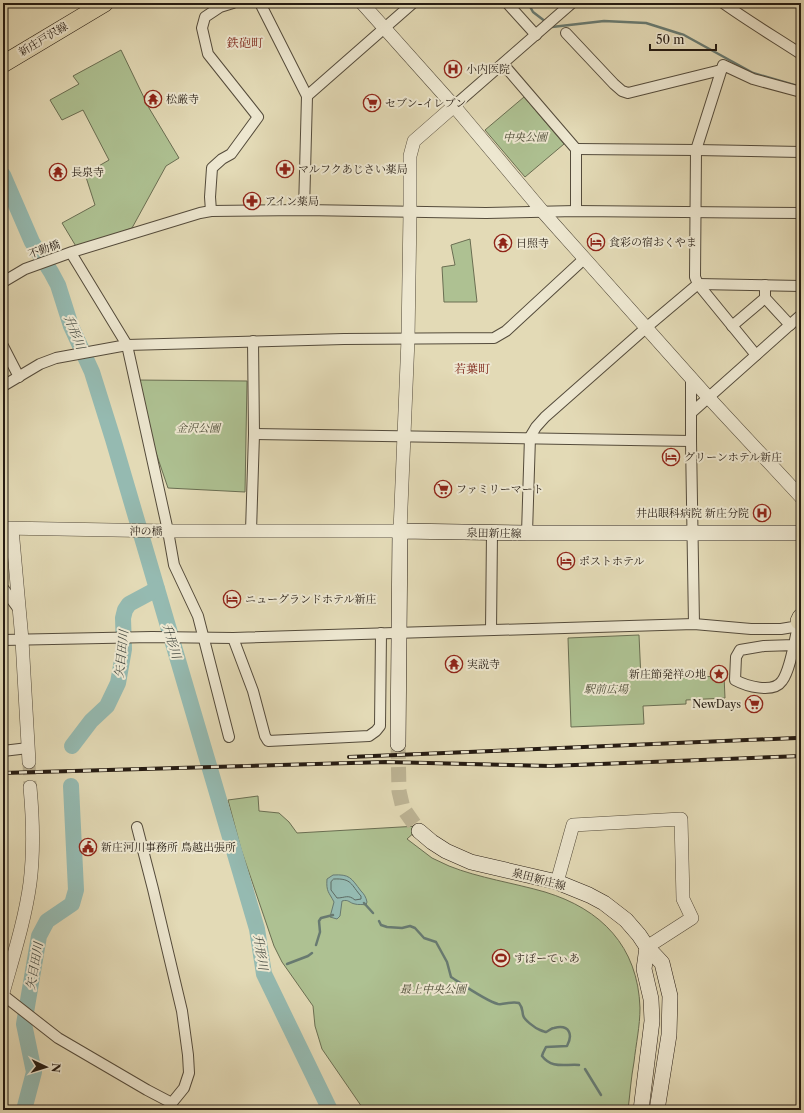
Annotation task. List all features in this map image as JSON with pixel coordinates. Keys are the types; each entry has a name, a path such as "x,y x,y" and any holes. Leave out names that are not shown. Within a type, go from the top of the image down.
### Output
{"main road":[{"name":"新庄戸沢線","path":"3,64 104,3"},
{"name":"泉田新庄線","path":"400,531 527,533 801,533"},
{"path":"398,744 400,531"},
{"name":"泉田新庄線","path":"419,831 446,852 471,862 557,882 589,895 604,903 626,920 639,935 646,947 662,963 670,996 669,1035 658,1110"},
{"path":"641,1110 652,1021 652,999 644,969 646,947"}],"street":[{"path":"211,211 210,197 212,168 222,159 231,154 258,117 208,54 202,28 205,17 220,7 233,3"},
{"path":"260,3 307,96 304,210"},
{"path":"362,3 454,106 544,212 691,378 801,497"},
{"path":"307,96 414,3"},
{"path":"507,3 540,32"},
{"path":"400,531 408,339 410,156 414,141 572,3"},
{"path":"723,3 743,18 801,54"},
{"path":"566,33 614,84 622,91 628,93 721,70"},
{"path":"503,64 576,149 576,211"},
{"path":"756,355 698,284 695,278 696,150 722,65 753,80 801,92"},
{"path":"576,149 801,152"},
{"name":"不動橋","path":"3,282 25,268 200,213 211,211 304,210 410,213 695,211 801,213"},
{"path":"71,253 124,345 168,531 174,565 198,616 200,638 212,673 230,737"},
{"path":"3,386 40,364 56,358 124,345 494,338 506,331 585,258"},
{"path":"527,533 530,438 536,427 545,417 698,284 801,286"},
{"path":"765,285 765,298 790,325"},
{"path":"732,326 765,298"},
{"path":"691,413 801,315"},
{"path":"252,531 254,434 253,342"},
{"path":"3,346 19,377"},
{"path":"691,378 694,624"},
{"path":"254,434 691,441"},
{"path":"8,529 20,611 29,762"},
{"name":"沖の橋","path":"8,529 400,531"},
{"path":"491,630 492,532"},
{"path":"3,588 20,611"},
{"path":"3,640 152,637 233,638 694,624 751,629 781,629 793,627 800,619"},
{"path":"794,645 764,646 740,650 736,657 735,680 742,684 754,687 767,688 776,686 782,682 789,664 794,645 800,619"},
{"path":"233,638 253,691 265,736 268,740 369,736 376,731 380,726 382,633"},
{"path":"3,751 28,748"},
{"path":"30,787 33,819 30,882 22,925 6,972 3,994 58,1038 147,1090 168,1100 171,1107"},
{"path":"557,882 573,825 681,819 683,899 692,918 646,947"},
{"path":"136,827 153,889 182,1011 188,1055 189,1073 184,1088 171,1107"}],"green space":[{"path":"121,50 149,108 179,158 166,166 132,228 77,248 62,223 95,205 85,174 109,160 83,110 62,120 50,100 79,84 73,76"},
{"name":"中央公園","path":"524,97 564,144 525,177 485,130"},
{"path":"470,239 477,302 444,302 442,267 455,265 451,245"},
{"name":"金沢公園","path":"137,380 247,381 245,492 168,488 136,394"},
{"name":"駅前広場","path":"639,635 641,679 724,676 725,698 686,700 686,704 643,706 644,724 571,727 568,638"},
{"name":"最上中央公園","path":"258,796 259,811 279,813 289,822 297,833 418,826 418,829 407,839 432,858 460,870 545,892 565,899 599,920 613,933 624,949 632,966 638,986 640,1008 639,1022 628,1110 364,1110 322,1049 315,1026 313,1006 282,962 274,946 241,849 228,800"}],"water":[{"path":"333,875 343,875 350,878 365,896 367,902 366,905 353,904 346,900 342,901 340,916 337,919 330,917 334,902 327,889 327,879"}],"waterway":[{"path":"528,3 533,12 546,22"},
{"path":"550,26 604,21 646,23 684,35 753,73 801,87"},
{"name":"升形川","path":"3,175 32,242 58,285 71,326 92,372 257,929 264,974 330,1110"},
{"name":"矢目田川","path":"72,746 91,721 107,706 118,683 124,649 123,618 125,610 129,604 157,589"},
{"name":"矢目田川","path":"24,1110 34,1072 24,1024 39,936 47,921 72,904 76,890 71,786"},
{"path":"364,903 373,913"},
{"path":"316,945 320,932 319,921 321,918 333,915"},
{"path":"379,921 381,925 387,927 402,928 410,926 415,928 424,938 436,942 447,962 451,977 487,1000 498,1004 513,1002 519,1003 525,1019 538,1029 546,1032 552,1028 559,1027 567,1029 570,1034 567,1046 546,1047 542,1056 550,1063 554,1064 579,1065"},
{"path":"287,964 312,953"},
{"path":"585,1069 601,1095"}],"tunnel":[{"path":"398,744 399,791 403,808 419,831"},
{"path":"29,762 30,787"}],"railway":[{"path":"349,757 796,738"},
{"path":"3,773 386,762 550,766 801,756"}],"place":[{"name":"小内医院","path":"453,69"},
{"name":"松厳寺","path":"153,99"},
{"name":"セブン-イレブン","path":"372,103"},
{"name":"マルフクあじさい薬局","path":"285,169"},
{"name":"長泉寺","path":"58,172"},
{"name":"アイン薬局","path":"252,201"},
{"name":"食彩の宿おくやま","path":"596,242"},
{"name":"日照寺","path":"503,243"},
{"name":"グリーンホテル新庄","path":"671,457"},
{"name":"ファミリーマート","path":"443,489"},
{"name":"井出眼科病院 新庄分院","path":"762,513"},
{"name":"ポストホテル","path":"566,561"},
{"name":"ニューグランドホテル新庄","path":"232,599"},
{"name":"実説寺","path":"454,664"},
{"name":"新庄節発祥の地","path":"719,674"},
{"name":"NewDays","path":"754,704"},
{"name":"新庄河川事務所 鳥越出張所","path":"88,847"},
{"name":"すぽーてぃあ","path":"501,958"}],"district":[{"name":"鉄砲町","path":"245,42"},
{"name":"若葉町","path":"472,368"}]}
